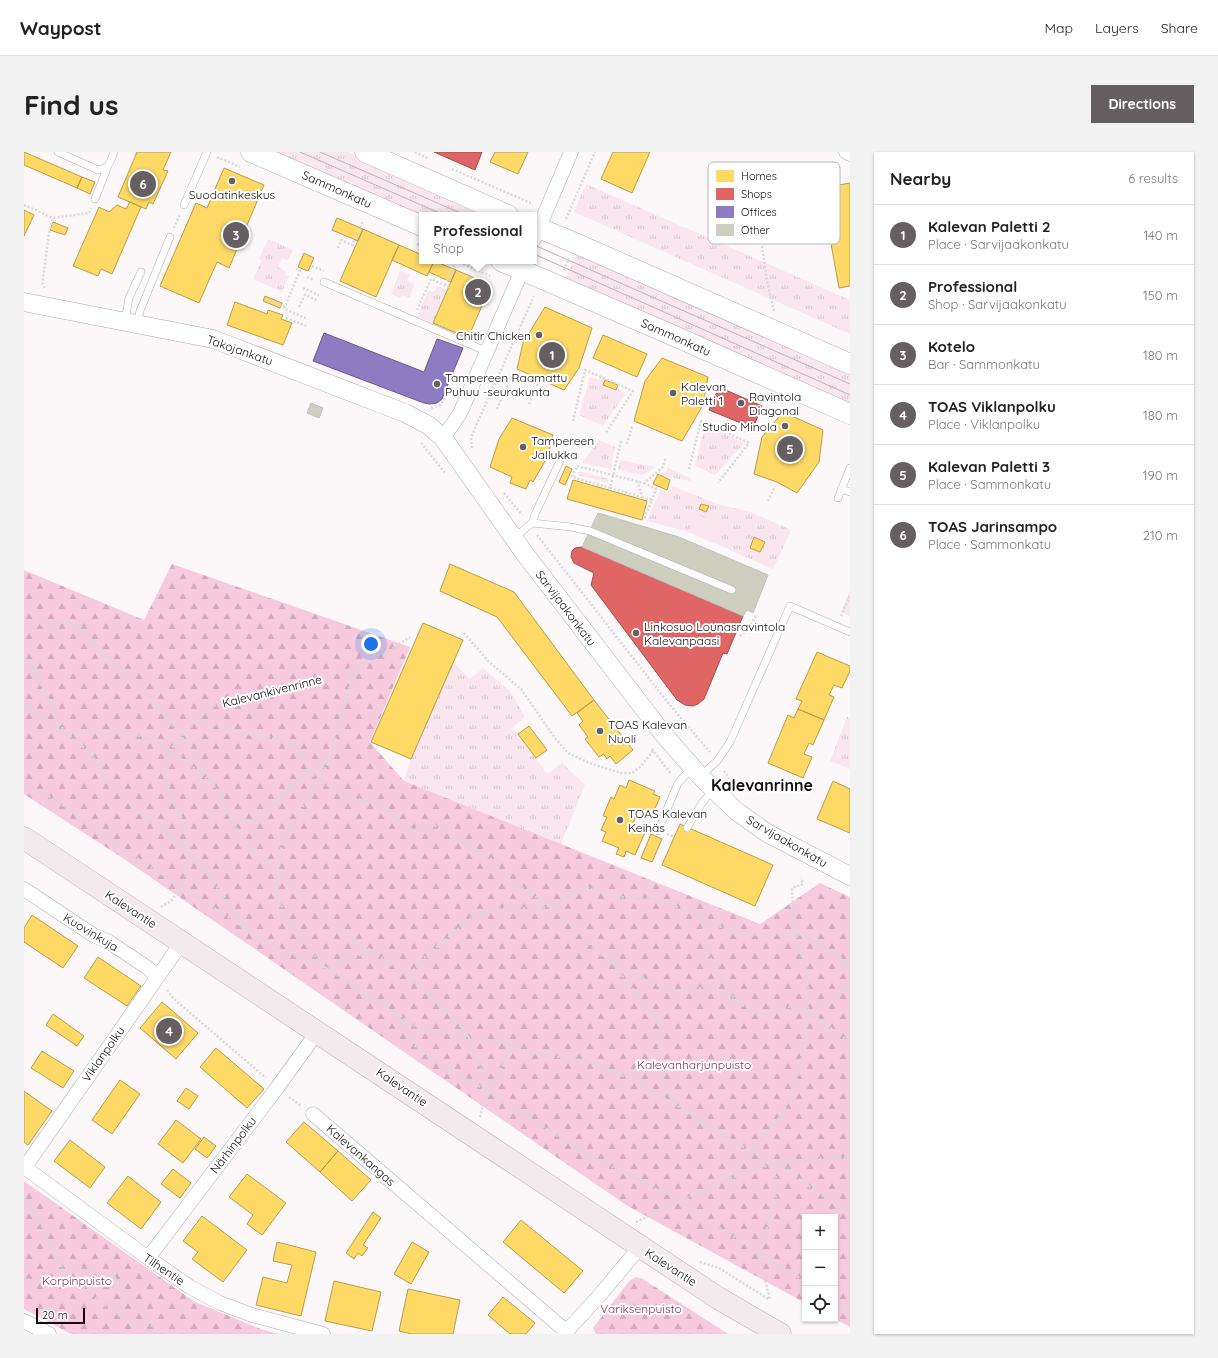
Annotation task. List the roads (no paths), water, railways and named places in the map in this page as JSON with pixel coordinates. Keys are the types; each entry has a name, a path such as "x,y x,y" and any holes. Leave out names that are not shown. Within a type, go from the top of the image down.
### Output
{"main road":[{"name":"Sammonkatu","path":"251,152 419,225"},
{"path":"365,152 501,212"},
{"path":"537,232 575,243 850,364"},
{"name":"Sammonkatu","path":"524,266 666,332 850,414"},
{"name":"Kalevantie","path":"24,838 318,1031 640,1247 718,1298 780,1334"}],"street":[{"path":"537,227 571,152"},
{"path":"846,152 850,154"},
{"path":"443,438 459,415 488,352 524,266"},
{"name":"Takojankatu","path":"24,302 214,339 405,414 428,425 443,438"},
{"name":"Sarvijaakonkatu","path":"443,438 514,538 664,736 696,772 736,811 767,833 850,876"},
{"name":"Kuovinkuja","path":"24,889 93,935 109,942 148,968 157,977"},
{"name":"Viklanpolku","path":"24,1167 182,942"},
{"name":"Närhinpolku","path":"148,1258 277,1088 318,1031"},
{"name":"Kalevankangas","path":"313,1114 566,1333"},
{"name":"Tilhentie","path":"24,1167 190,1287 220,1303 276,1322 323,1334"},
{"path":"566,1333 640,1247"},
{"path":"24,1320 49,1334"}],"lane":[{"path":"58,152 98,170 104,169 108,166"},
{"path":"95,199 114,152"},
{"path":"184,205 207,152"},
{"path":"131,323 140,311 170,237"},
{"path":"131,323 129,298 141,272"},
{"path":"324,282 488,352"},
{"path":"514,538 531,524 560,462"},
{"path":"838,498 850,468"},
{"path":"841,489 850,492"},
{"path":"531,524 571,527 590,531 732,590"},
{"path":"658,831 678,783 717,761 730,742 790,606 850,632"},
{"path":"687,828 702,803 713,789"}],"tram line":[{"path":"300,152 437,212"},
{"path":"320,152 458,212"},
{"path":"537,246 850,384"},
{"path":"537,255 850,395"}],"place":[{"name":"Suodatinkeskus","path":"232,181"},
{"name":"TOAS Jarinsampo","path":"143,184"},
{"name":"Kotelo","path":"236,235"},
{"name":"Professional","path":"478,292"},
{"name":"Chitir Chicken","path":"539,335"},
{"name":"Kalevan Paletti 2","path":"552,355"},
{"name":"Tampereen Raamattu Puhuu -seurakunta","path":"437,384"},
{"name":"Kalevan Paletti 1","path":"673,393"},
{"name":"Ravintola Diagonal","path":"741,403"},
{"name":"Studio Minola","path":"785,426"},
{"name":"Tampereen Jallukka","path":"523,447"},
{"name":"Kalevan Paletti 3","path":"790,449"},
{"name":"Linkosuo Lounasravintola Kalevanpaasi","path":"636,633"},
{"name":"TOAS Kalevan Nuoli","path":"600,731"},
{"name":"TOAS Kalevan Keihäs","path":"620,820"},
{"name":"TOAS Viklanpolku","path":"169,1031"}],"district":[{"name":"Kalevanrinne","path":"762,785"}],"park label":[{"name":"Kalevanharjunpuisto","path":"694,1064"},
{"name":"Korpinpuisto","path":"77,1280"},
{"name":"Variksenpuisto","path":"641,1308"}]}
